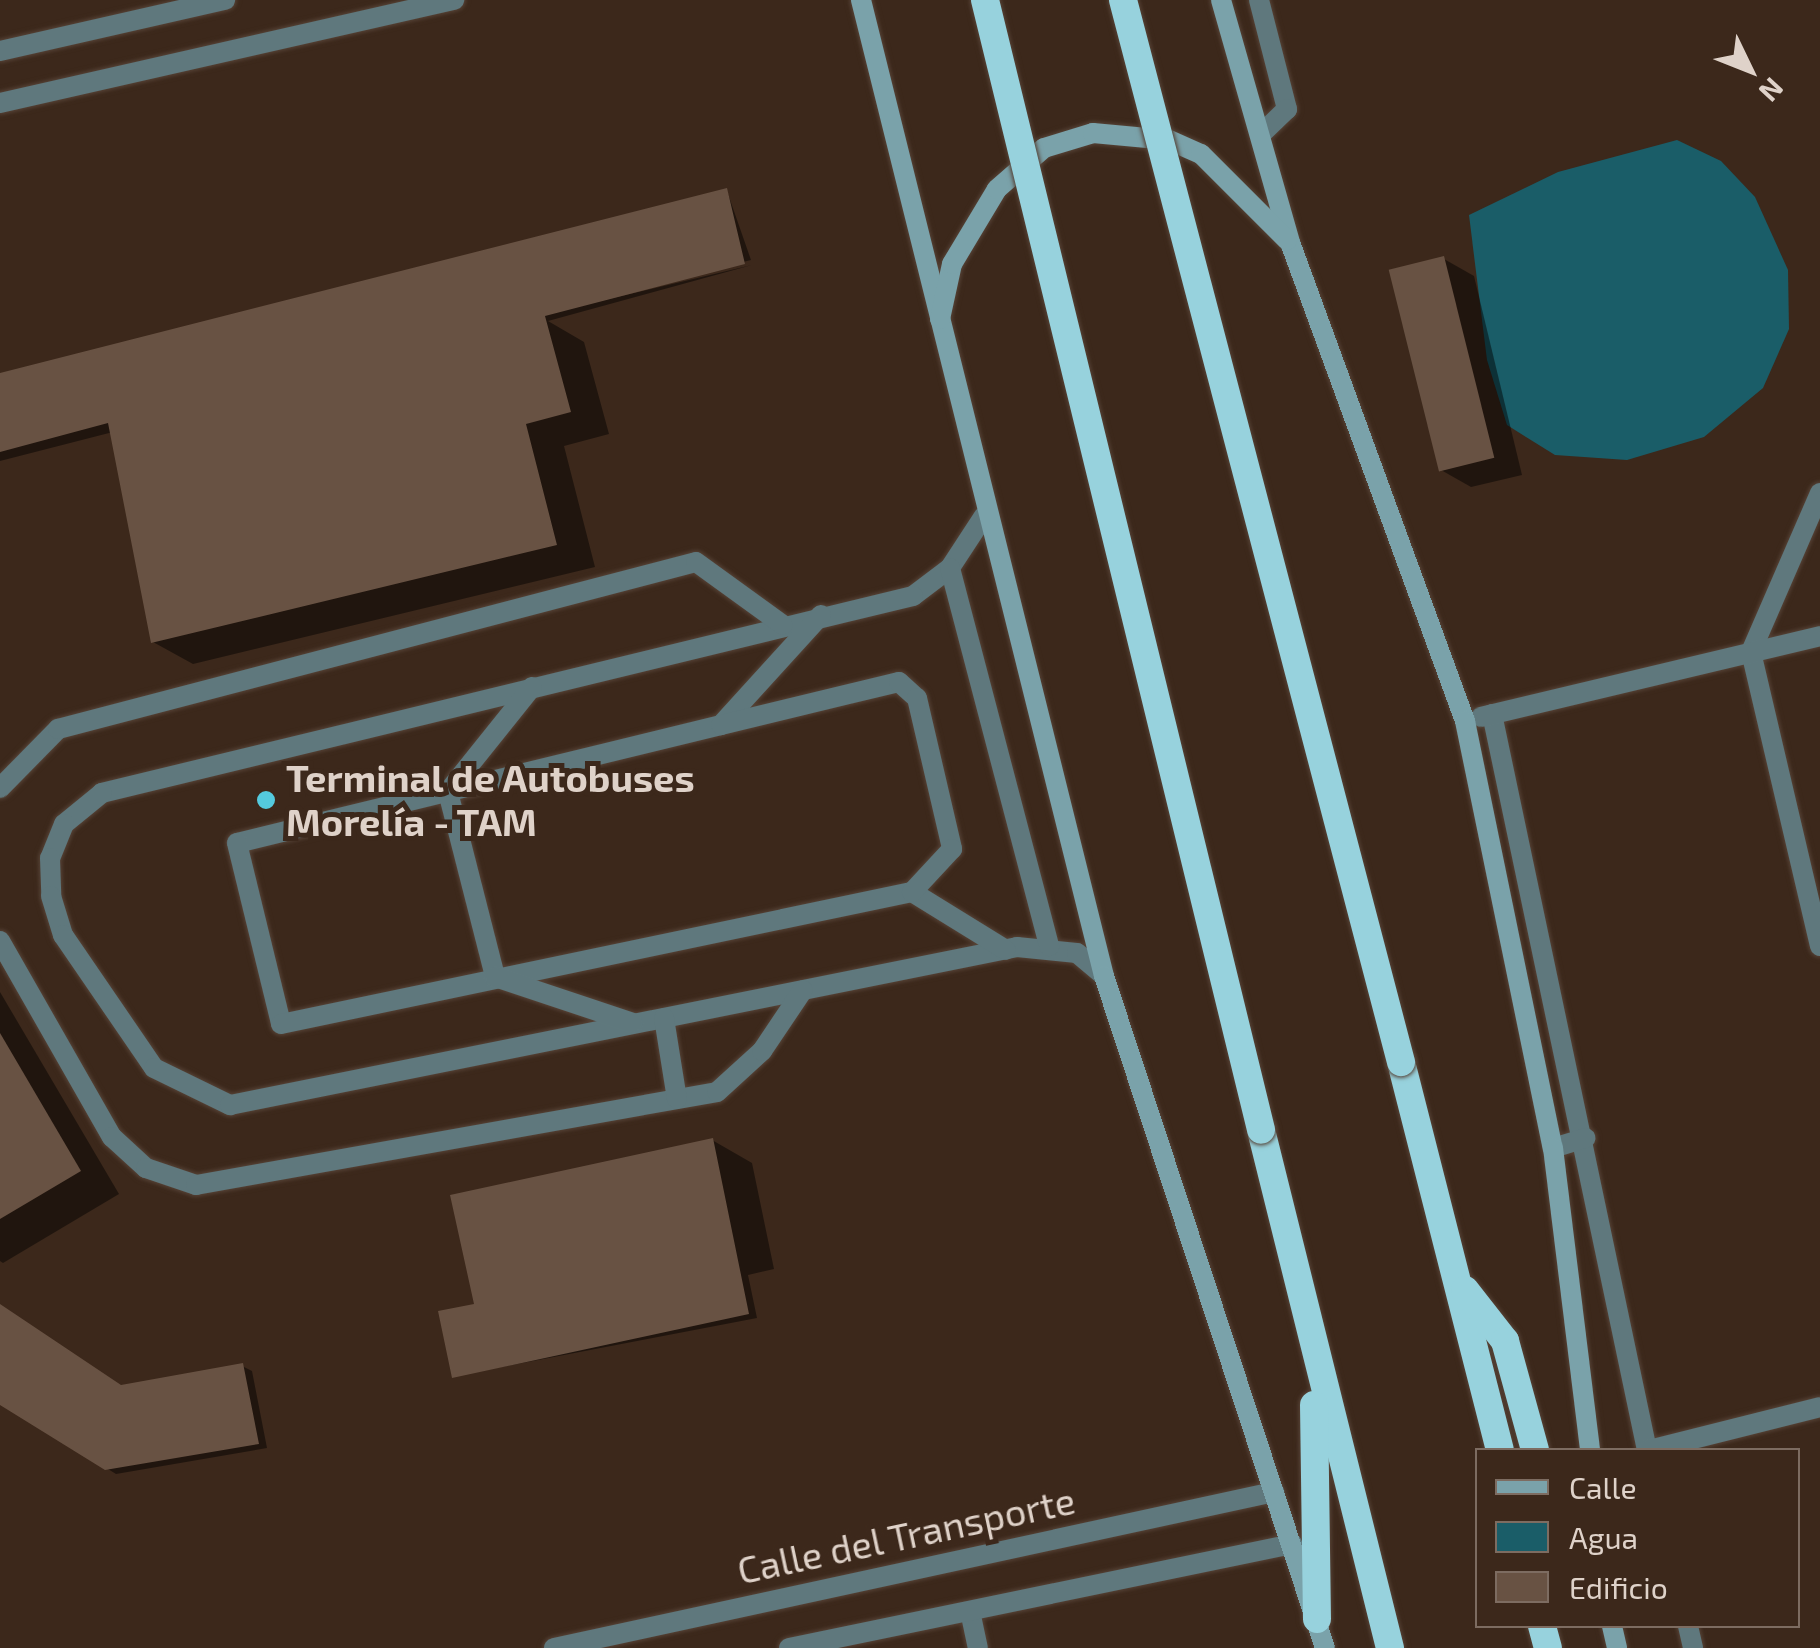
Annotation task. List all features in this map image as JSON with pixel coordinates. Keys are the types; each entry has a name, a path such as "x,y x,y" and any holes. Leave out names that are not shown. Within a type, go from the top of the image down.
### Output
{"highway":[{"path":"985,0 1261,1130 1312,1358 1390,1648"},
{"path":"1124,0 1460,1282 1500,1448"},
{"path":"1460,1282 1505,1342 1534,1448"},
{"path":"1312,1358 1317,1619"}],"main road":[{"path":"861,0 984,516 1104,976 1325,1648"},
{"path":"1221,0 1292,245 1465,721 1553,1148 1590,1448"},
{"path":"938,328 952,264 996,188 1044,148 1093,133 1169,140 1201,154 1292,245"}],"street":[{"path":"0,51 225,0"},
{"path":"0,104 454,0"},
{"path":"1260,0 1287,109 1260,135"},
{"path":"1820,492 1752,652 1813,889 1820,946"},
{"path":"984,516 950,568 913,596 821,615 102,793 64,824 50,858 55,909 154,1068 230,1105 1006,950 1049,946 1077,953 1104,976"},
{"path":"0,788 58,729 696,562 783,625"},
{"path":"950,568 1049,946"},
{"path":"722,725 821,615"},
{"path":"1465,721 1820,636"},
{"path":"899,682 917,698 952,849 912,892 281,1024 237,843 722,725 899,682"},
{"path":"448,792 532,687"},
{"path":"1492,714 1585,1138 1648,1448"},
{"path":"448,792 494,977"},
{"path":"912,892 1006,950"},
{"path":"0,941 112,1137 146,1168 196,1185 717,1092 742,1072 803,990"},
{"path":"494,977 635,1023"},
{"path":"664,1018 677,1099"},
{"path":"1553,1148 1585,1138"},
{"path":"1656,1448 1820,1406"},
{"name":"Calle del Transporte","path":"554,1648 1274,1492"},
{"path":"789,1648 1292,1544"},
{"path":"970,1612 978,1648"}],"water":[{"path":"1677,140 1721,161 1755,197 1788,270 1789,329 1763,388 1704,437 1627,460 1555,455 1507,425 1487,360 1469,215 1558,172"}],"building":[{"path":"727,188 745,264 545,316 571,412 526,424 557,545 151,643 108,423 0,452 0,373"},
{"path":"1444,256 1494,458 1439,472 1389,270"},
{"path":"0,1033 81,1171 0,1219"},
{"path":"713,1138 749,1314 452,1378 438,1311 474,1304 450,1195"},
{"path":"0,1304 121,1385 243,1363 259,1444 105,1470 0,1405"}],"place":[{"name":"Terminal de Autobuses Morelía - TAM","path":"266,800"}]}
